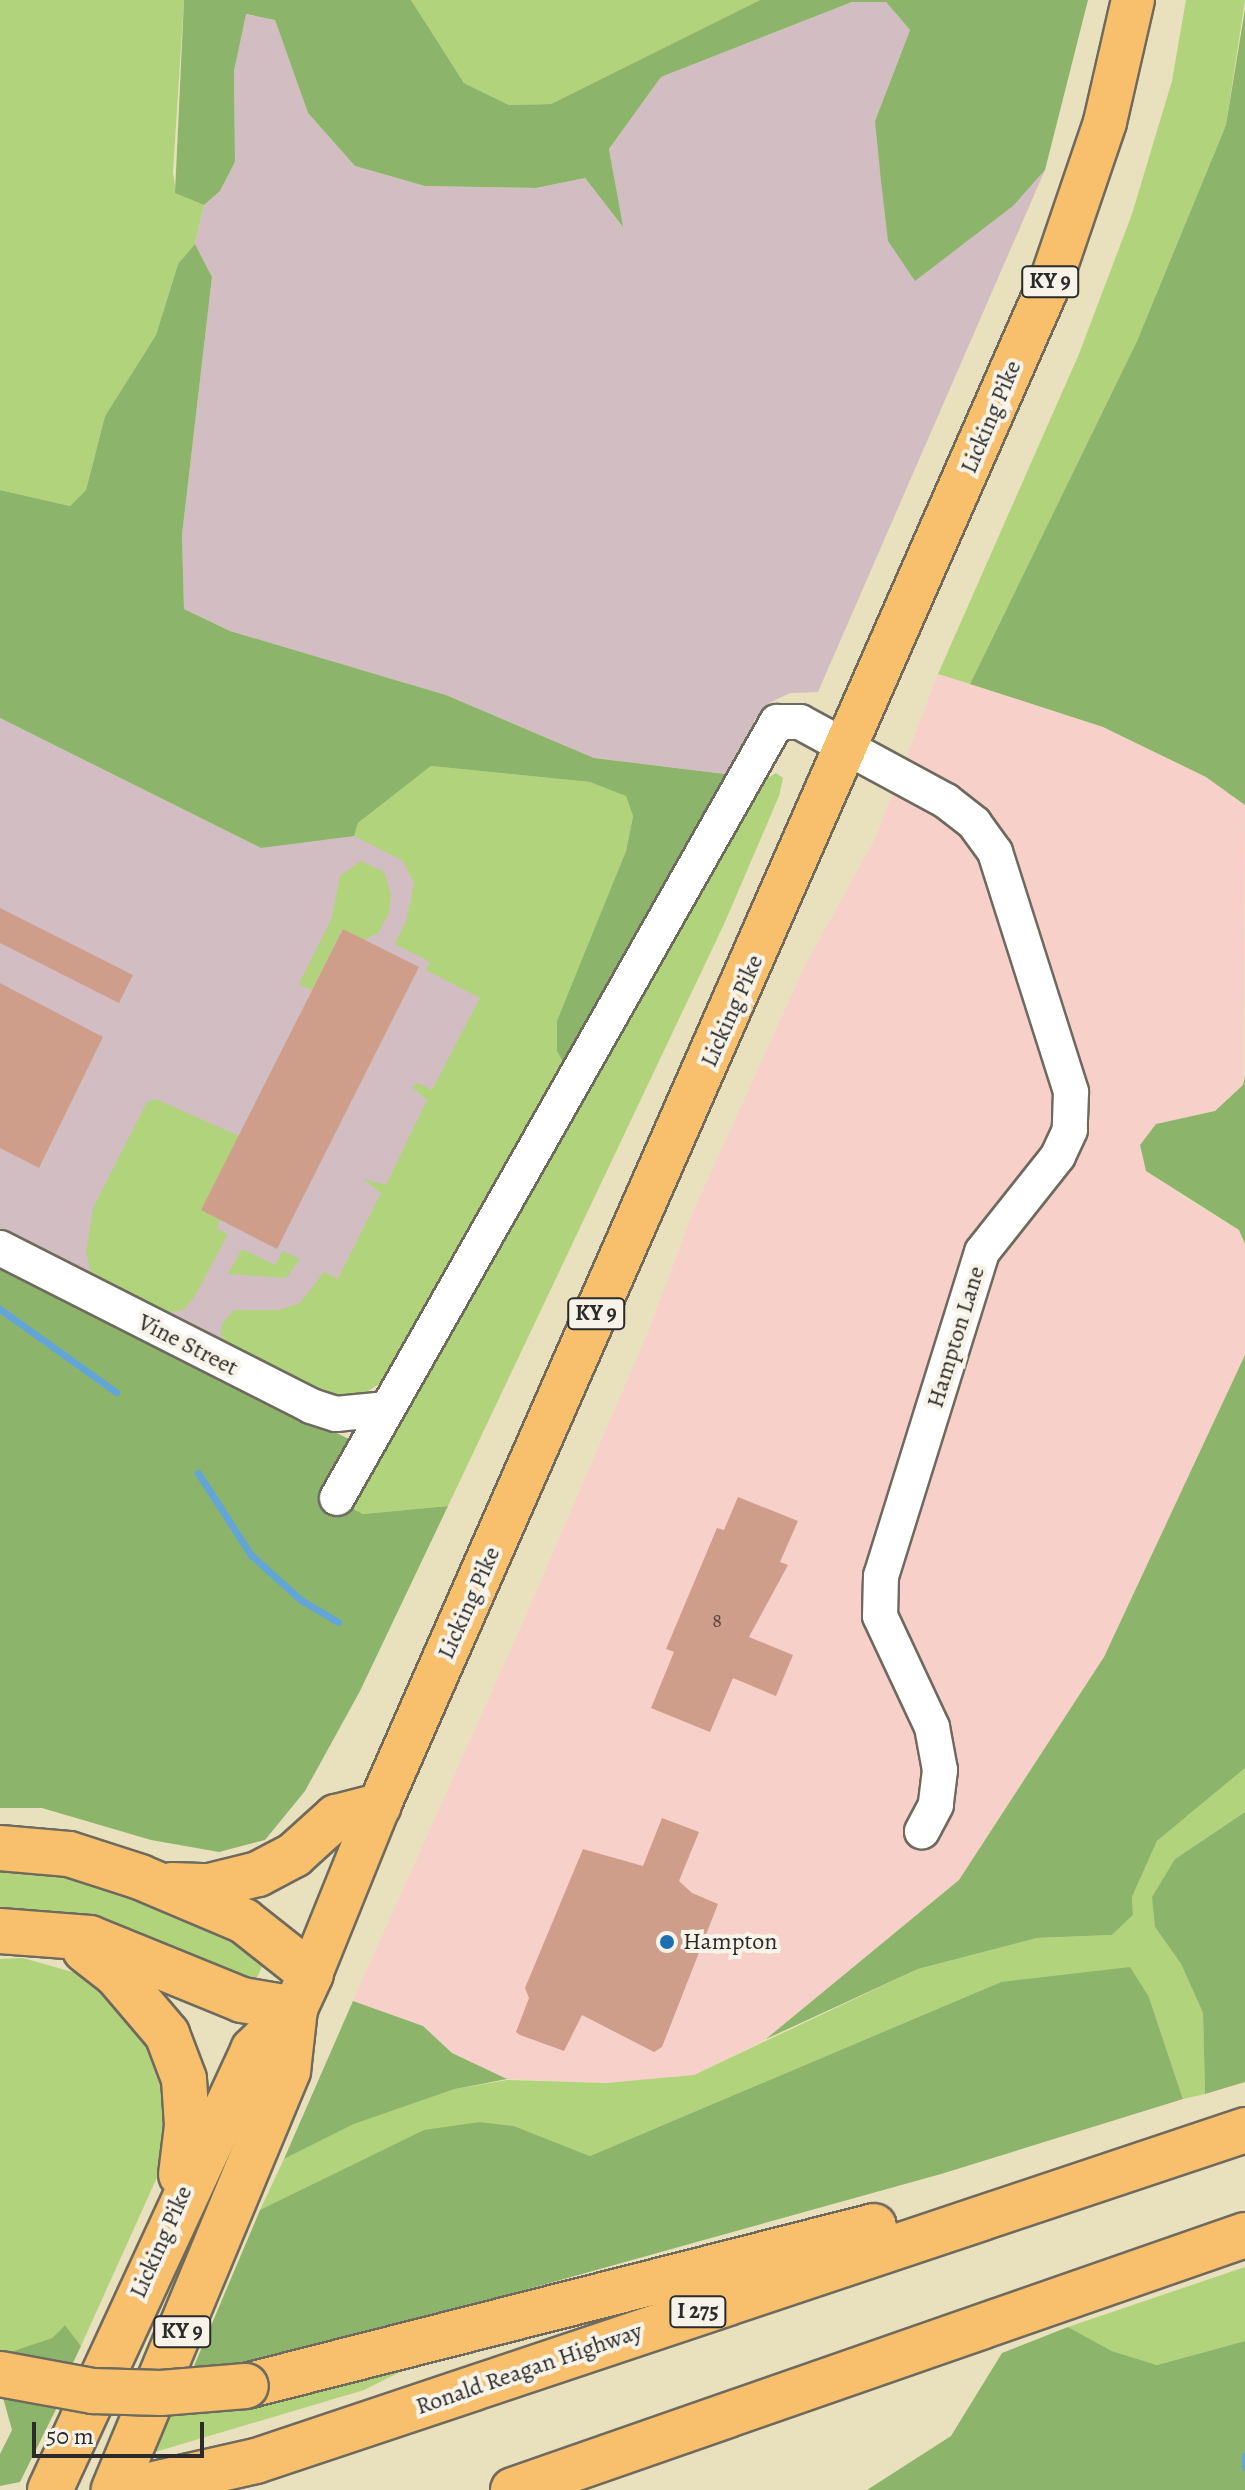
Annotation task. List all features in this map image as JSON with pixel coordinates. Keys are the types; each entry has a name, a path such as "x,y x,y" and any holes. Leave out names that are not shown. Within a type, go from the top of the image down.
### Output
{"highway":[{"path":"153,1883 209,1886 258,1874 294,1855 336,1817 379,1806"},
{"path":"0,1848 69,1854 153,1883 244,1921 303,1991"},
{"path":"0,1931 90,1938 242,2000 303,1991"},
{"path":"72,1936 125,1983 167,2034 184,2079 183,2192"},
{"name":"Licking Pike","path":"50,2490 183,2192 253,2050 303,1991"},
{"name":"Licking Pike","path":"114,2490 288,2071 303,1991"},
{"name":"Ronald Reagan Highway","path":"128,2490 256,2461 1245,2130"},
{"path":"0,2374 93,2391 246,2386 859,2230 1141,2165"},
{"path":"513,2490 1245,2235"}],"main road":[{"name":"Licking Pike","path":"303,1991 379,1806 848,748 1053,275 1105,122 1133,0"}],"street":[{"name":"Hampton Lane","path":"385,1409 433,1334 769,731 777,722 791,720 848,748 946,801 974,823 995,852 1071,1092 1070,1130 1058,1156 982,1252 881,1576 880,1616 932,1727 940,1770 936,1805 922,1831"},
{"name":"Vine Street","path":"0,1248 311,1406 336,1414 385,1409"},
{"path":"337,1498 385,1409"}],"shaded area":[{"path":"852,2 886,2 910,30 875,121 915,280 1013,206 1045,170 818,692 790,693 769,703 755,719 733,775 594,758 446,695 230,631 184,609 182,535 212,277 195,244 204,205 220,191 235,162 234,71 245,14 275,20 308,113 355,166 425,186 536,188 585,178 622,226 609,149 661,77"},
{"path":"938,674 1103,727 1206,777 1245,805 1243,1085 1215,1111 1156,1124 1178,1194 1239,1230 1245,1244 1245,1355 1104,1657 959,1880 766,2039 694,2075 606,2083 507,2079 452,2053 423,2026 353,2001 525,1618 649,1330 694,1210 805,966 876,837"},
{"path":"0,718 261,848 590,782 363,1394 308,1388 0,1230"}],"green space":[{"path":"0,0 184,0 173,172 176,193 204,205 195,244 178,264 156,335 105,416 86,490 70,506 0,490"},
{"path":"184,0 411,0 464,83 509,105 551,104 760,0 1088,0 1045,170 1013,206 915,281 888,241 881,181 875,121 910,30 886,2 852,2 661,77 609,149 623,227 585,178 536,188 425,186 355,166 308,113 275,20 246,14 234,71 235,162 220,191 204,205 175,193"},
{"path":"411,0 760,0 551,104 509,105 464,83"},
{"path":"1186,0 1245,0 1226,125 1137,341 970,684 938,674 1079,354 1132,214 1172,81"},
{"path":"1245,9 1245,805 1206,777 1103,727 970,684 1137,341 1226,125"},
{"path":"195,244 212,277 182,535 184,609 230,631 446,695 594,758 733,775 567,1069 557,1051 557,1021 626,851 633,816 626,796 590,782 431,766 358,823 354,836 261,848 0,718 0,490 70,506 86,490 105,416 156,335 178,264"},
{"path":"431,766 590,782 626,795 633,816 626,851 594,931 567,1069 384,1381 363,1394 333,1394 308,1388 231,1351 221,1335 222,1324 234,1310 279,1310 300,1303 324,1272 338,1279 381,1193 363,1179 386,1185 427,1100 412,1087 418,1083 432,1090 480,998 426,970 430,962 395,944 407,919 414,883 403,861 354,836 358,823"},
{"path":"776,773 783,778 779,796 725,922 448,1506 363,1514 351,1508 642,990 764,780"},
{"path":"361,861 384,872 391,895 389,913 378,933 364,940 343,929 312,990 299,984 331,920 340,876"},
{"path":"1245,1076 1245,1244 1239,1230 1146,1171 1140,1145 1156,1124 1215,1111 1243,1085"},
{"path":"156,1099 239,1136 202,1210 220,1220 217,1229 228,1234 195,1296 183,1310 159,1314 93,1280 86,1253 93,1208 147,1102"},
{"path":"242,1249 275,1265 283,1251 300,1259 286,1278 228,1274"},
{"path":"0,1268 351,1440 326,1495 363,1514 448,1506 360,1691 305,1791 265,1840 219,1852 151,1840 42,1808 0,1808"},
{"path":"1245,1355 1245,1768 1157,1841 1132,1897 1133,1915 1112,1935 1037,1938 918,1969 766,2039 959,1880 1104,1657"},
{"path":"1245,1768 1245,1812 1175,1859 1155,1927 1181,1964 1203,2013 1205,2094 1183,2099 1149,1997 1001,1982 590,2156 514,2126 480,2122 260,2210 284,2159 354,2124 455,2089 507,2080 606,2083 694,2075 918,1969 1037,1938 1112,1935 1133,1915 1132,1897 1157,1841"},
{"path":"1245,1812 1245,2082 1205,2094 1203,2013 1181,1964 1155,1927 1152,1897 1175,1859"},
{"path":"0,1860 129,1889 264,1955 262,1967 254,1983 51,1913 0,1908"},
{"path":"23,1958 94,1978 129,2005 170,2076 168,2153 81,2346 65,2325 52,2338 7,2353 0,2351 0,1959"},
{"path":"1130,1967 1149,1997 1183,2099 941,2174 241,2369 191,2373 260,2210 424,2130 480,2122 514,2126 590,2156 1001,1982"},
{"path":"353,2001 423,2026 452,2053 507,2079 455,2089 354,2124 284,2159"},
{"path":"1245,2267 1245,2341 1157,2365 1112,2351 1068,2327"},
{"path":"65,2325 81,2346 71,2367 7,2353 52,2338"},
{"path":"1068,2327 1112,2351 1157,2365 1245,2341 1245,2490 867,2490 951,2436 1002,2353"},
{"path":"438,2353 364,2390 155,2452 174,2405"},
{"path":"0,2387 62,2397 20,2482 0,2486 0,2454 12,2430"}],"building":[{"path":"0,908 133,975 119,1003 0,943"},
{"path":"343,929 419,967 277,1249 201,1210"},
{"path":"0,983 103,1037 39,1168 0,1148"},
{"path":"738,1497 798,1521 780,1562 788,1565 749,1637 793,1655 776,1696 733,1678 710,1732 651,1708 674,1652 666,1649 717,1528 724,1530"},
{"name":"Hampton","path":"662,1818 699,1832 679,1881 692,1893 718,1904 662,2047 654,2052 582,2015 564,2051 520,2035 516,2032 529,1998 525,1988 583,1849 643,1866"}],"waterway":[{"path":"0,1309 116,1392"},
{"path":"198,1473 251,1555 301,1600 338,1622"},
{"path":"1245,2456 1245,2467"}],"place":[{"name":"Hampton","path":"667,1942"}]}
